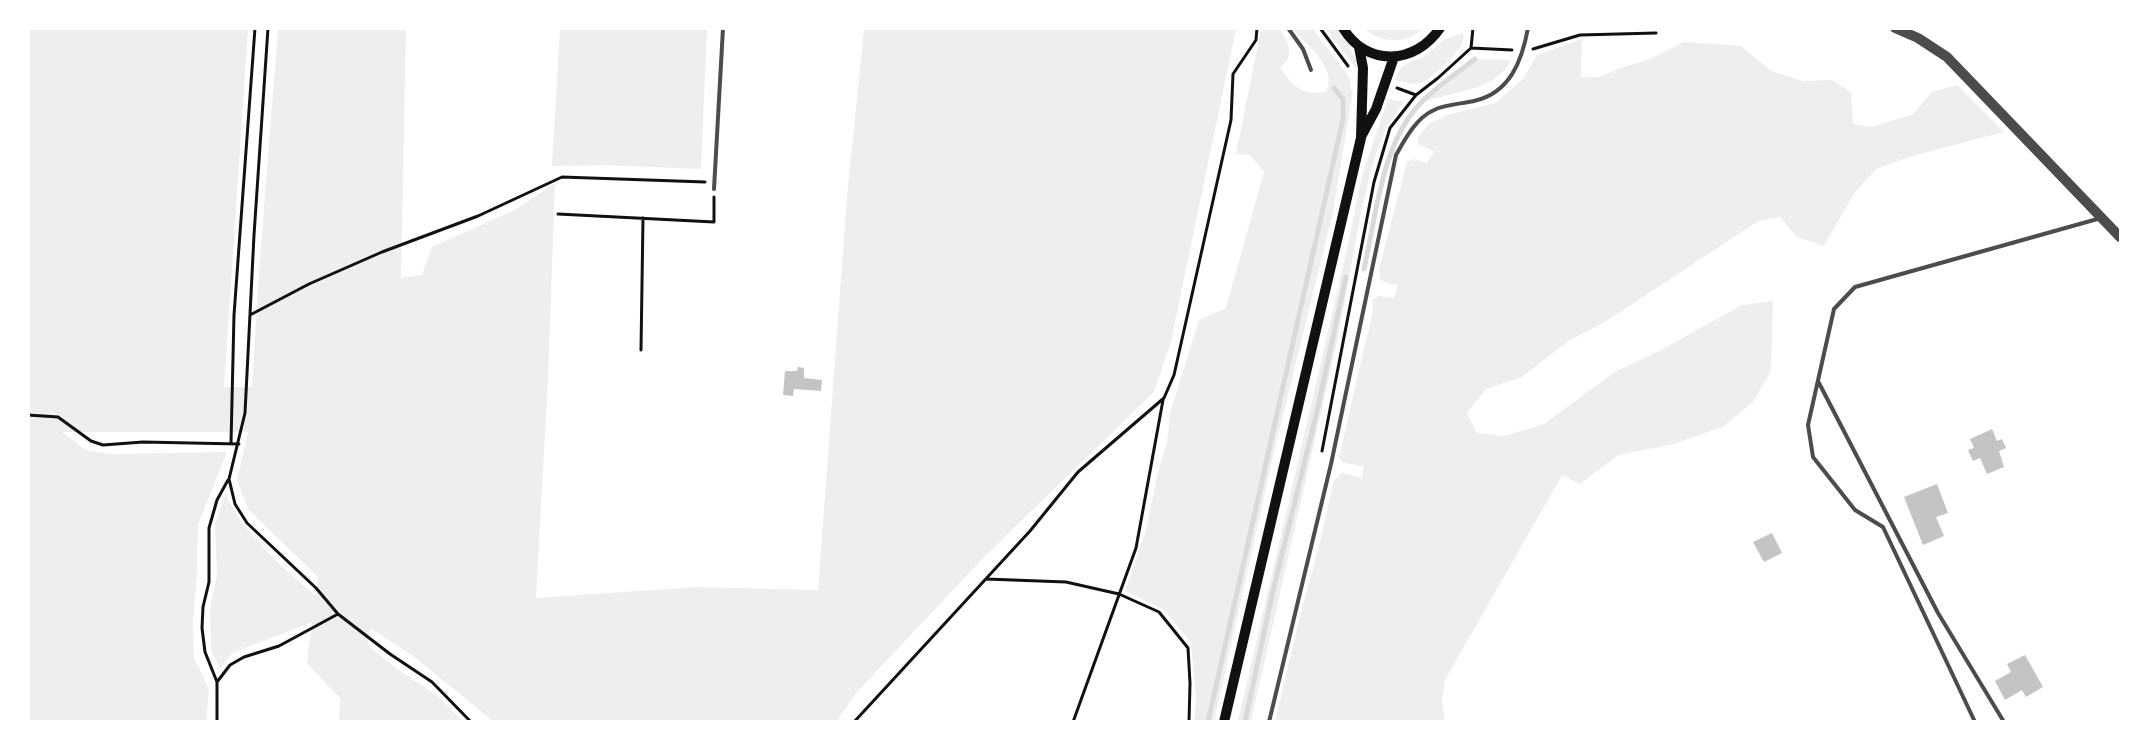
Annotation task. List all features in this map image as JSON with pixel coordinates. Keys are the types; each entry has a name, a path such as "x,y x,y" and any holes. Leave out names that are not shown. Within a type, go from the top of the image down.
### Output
{"main road":[{"path":"1343,28 1359,47 1376,55 1394,57 1409,55 1422,48 1433,39 1440,28"},
{"path":"1224,722 1361,138 1363,68 1359,47"},
{"path":"1361,138 1376,109 1394,57"}],"street":[{"path":"1895,28 1918,38 1947,57 2121,237"}],"lane":[{"path":"714,189 723,28"},
{"path":"1288,28 1302,49 1311,70"},
{"path":"1269,722 1331,464 1396,155 1422,118 1434,110 1477,101 1498,91 1511,78 1524,50 1528,28"},
{"path":"1975,722 1883,526 1855,510 1813,457 1808,424 1834,309 1855,287 2103,218"},
{"path":"1818,381 1938,613 2004,722"}],"path":[{"path":"231,443 234,315 255,28"},
{"path":"217,722 217,682 205,652 202,607 209,582 209,528 217,501 229,479 245,413 267,28"},
{"path":"1072,722 1136,548 1164,398 1174,375 1228,131 1233,74 1256,40 1257,28"},
{"path":"1320,28 1349,68"},
{"path":"1473,28 1471,48 1524,50 1538,49 1592,33 1656,33"},
{"path":"1391,86 1416,94"},
{"path":"250,315 309,284 382,252 439,232 515,200 562,177 714,182"},
{"path":"558,214 714,222 714,189"},
{"path":"642,350 643,218"},
{"path":"854,722 1030,531 1078,472 1164,398"},
{"path":"28,415 58,417 91,441 103,445 143,441 239,444"},
{"path":"229,479 235,504 248,523 316,588 338,614 390,654 432,682 471,722"},
{"path":"985,579 1066,582 1119,594 1159,612 1188,648 1189,722"},
{"path":"217,682 230,665 244,657 279,646 338,614"}],"shaded area":[{"path":"1277,28 1284,36 1288,45 1289,57 1280,67 1289,80 1304,91 1326,92 1329,83 1325,66 1293,29 1313,29 1349,77 1353,91 1333,212 1275,448 1214,721 1194,721 1196,699 1191,642 1164,610 1125,591 1146,530 1157,476 1167,442 1170,413 1199,320 1226,308 1264,172 1250,155 1236,154 1261,29"},
{"path":"28,29 248,29 224,387 252,387 278,29 406,29 401,278 422,275 432,247 515,210 555,183 548,379 536,598 698,587 818,590 847,197 864,29 1236,29 1171,341 1154,392 984,557 857,692 836,722 493,721 413,656 370,628 368,646 435,694 463,721 339,721 340,698 307,663 312,622 232,653 220,669 211,650 210,608 217,575 215,525 226,492 230,504 250,532 278,562 316,595 318,577 248,509 237,480 248,432 62,432 86,450 110,454 227,452 198,525 193,621 194,658 209,689 206,721 29,721"},
{"path":"560,29 707,29 701,169 600,165 552,166"},
{"path":"1326,29 1337,29 1357,60 1356,69"},
{"path":"1364,29 1423,29 1408,38 1393,40 1371,34"},
{"path":"1464,33 1462,44 1450,60 1425,82 1413,84 1395,80 1400,69 1409,62 1424,57 1445,39"},
{"path":"1582,39 1581,77 1599,77 1648,60 1684,42 1741,46 1771,71 1803,81 1832,80 1851,92 1853,124 1872,127 1913,114 1932,92 1957,85 2004,132 1912,156 1876,169 1855,192 1824,246 1797,237 1780,217 1758,221 1605,322 1568,341 1522,377 1486,389 1467,413 1477,433 1504,436 1544,424 1615,372 1659,351 1742,305 1773,301 1771,371 1753,402 1724,426 1674,444 1618,455 1580,484 1562,475 1445,680 1442,700 1445,721 1275,721 1334,480 1342,473 1362,478 1364,467 1342,462 1339,457 1372,315 1373,299 1380,296 1394,298 1398,285 1386,283 1380,279 1379,269 1407,162 1413,159 1426,163 1435,152 1418,144 1418,137 1429,124 1447,115 1495,103 1523,79 1537,55"},
{"path":"1471,59 1511,60 1496,78 1486,84 1428,101 1424,97"},
{"path":"1388,99 1404,102 1387,126 1375,156 1361,212 1337,342 1251,721 1238,721 1363,172"}],"building":[{"path":"798,367 804,368 804,378 822,380 821,391 794,389 793,396 783,395 785,371 797,371"},
{"path":"1992,429 1997,441 2002,439 2006,448 1999,451 2004,467 1987,474 1980,458 1973,461 1968,450 1974,448 1970,439"},
{"path":"1937,484 1948,513 1936,517 1944,536 1923,545 1904,497"},
{"path":"1772,533 1782,553 1764,562 1753,542"},
{"path":"2025,655 2043,687 2026,697 2022,690 2005,700 1995,681 2011,672 2007,664"}],"waterway":[{"path":"1364,269 1382,183 1396,141 1418,106 1445,81 1475,59"},
{"path":"1208,722 1343,119 1343,99 1334,88"},
{"path":"1245,722 1346,277"}]}
